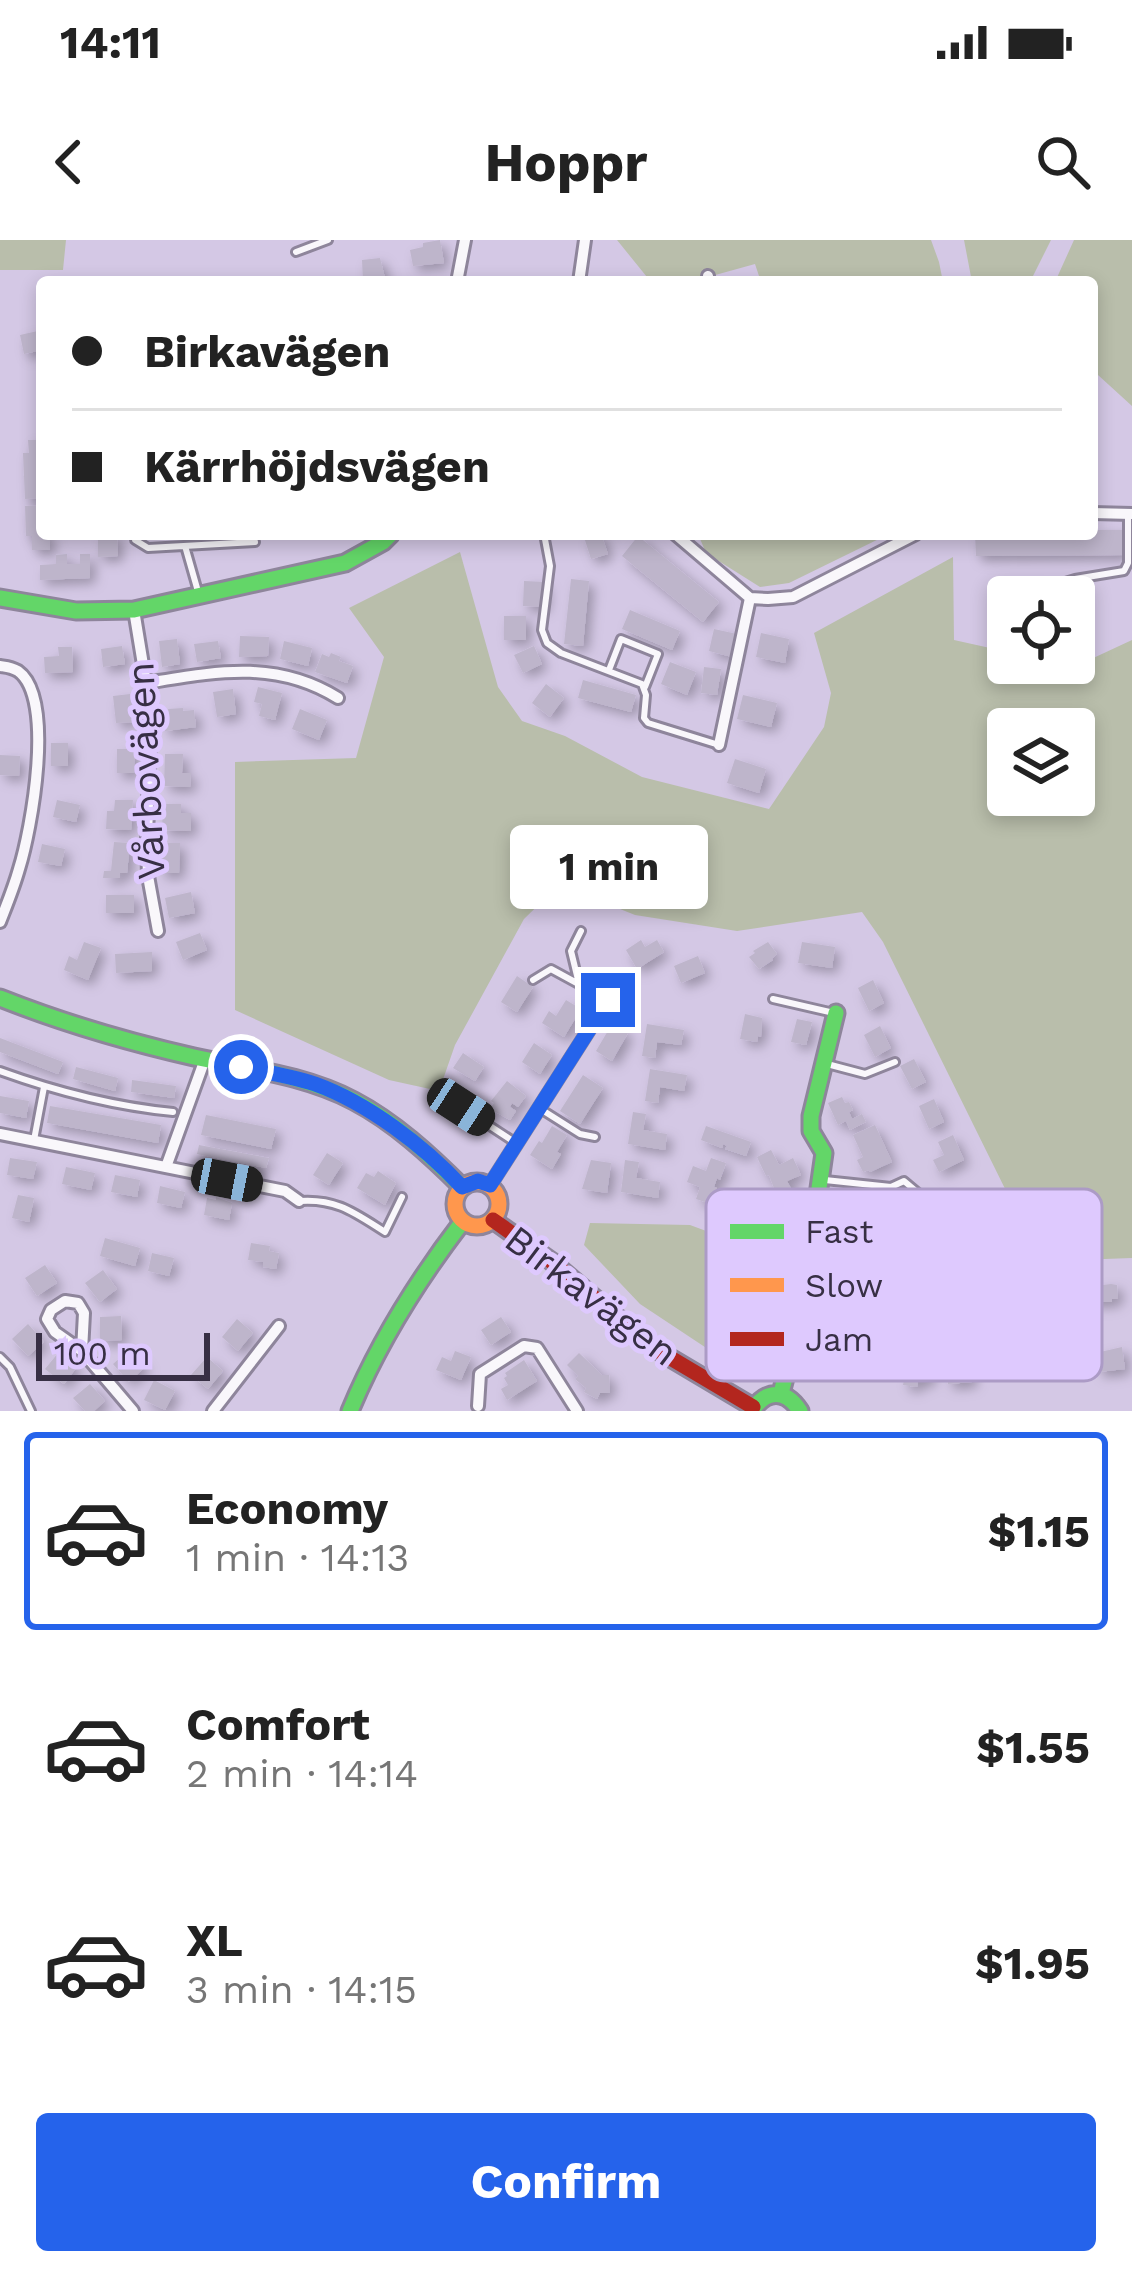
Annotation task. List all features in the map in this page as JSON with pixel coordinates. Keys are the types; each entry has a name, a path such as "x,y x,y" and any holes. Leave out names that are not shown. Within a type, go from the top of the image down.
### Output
{"street":[{"path":"458,276 465,240"},
{"path":"580,276 585,240"},
{"path":"1098,513 1130,514"},
{"path":"0,598 76,611 134,610 345,563 385,540"},
{"path":"682,540 750,598 793,597 904,540"},
{"path":"719,745 750,598"},
{"name":"Vårbovägen","path":"134,610 150,736 146,841 158,931"},
{"path":"0,666 26,679 36,712 38,782 19,872 0,922"},
{"path":"146,683 223,671 273,672 338,698"},
{"path":"0,998 84,1029 315,1084 382,1119 462,1187"},
{"path":"490,1185 608,1000"},
{"path":"820,1189 824,1153 811,1130 811,1116 836,1013"},
{"path":"166,1167 205,1059"},
{"path":"0,1134 284,1191 299,1201"},
{"path":"478,1181 490,1185 500,1199 493,1220 478,1226 463,1221 455,1204 462,1187 478,1181"},
{"name":"Birkavägen","path":"493,1220 551,1261 652,1347 706,1380"},
{"path":"350,1411 391,1321 463,1221"},
{"path":"82,1351 84,1312 79,1304 65,1301 47,1319 82,1351 133,1411"},
{"path":"213,1411 279,1326"},
{"path":"478,1406 480,1375 524,1346 537,1348 577,1411"},
{"name":"Birkavägen","path":"707,1381 753,1409"},
{"path":"781,1393 784,1381"},
{"path":"753,1409 765,1395 781,1393 794,1400 800,1411"}],"lane":[{"path":"296,251 328,240"},
{"path":"1093,576 1124,571 1130,514"},
{"path":"135,540 148,548 254,542"},
{"path":"545,540 550,566 544,637 553,649 638,681 645,688"},
{"path":"185,546 200,597"},
{"path":"609,670 621,639 658,654 645,688 644,718 719,745"},
{"path":"579,984 571,951 581,932"},
{"path":"533,980 551,968 608,1000"},
{"path":"773,999 836,1013"},
{"path":"824,1063 865,1074 896,1062"},
{"path":"0,1071 123,1107 173,1112"},
{"path":"34,1140 44,1087"},
{"path":"461,1107 516,1144"},
{"path":"538,1108 580,1134 595,1137"},
{"path":"821,1179 891,1187 904,1181 914,1189"},
{"path":"299,1201 321,1200 350,1210 385,1232 402,1197"},
{"path":"0,1358 10,1367 31,1411"}],"green space":[{"path":"0,240 66,240 63,270 0,270"},
{"path":"617,240 931,240 942,276 759,276 755,264 712,276 646,276"},
{"path":"964,240 1051,240 1033,276 971,276"},
{"path":"1074,240 1132,240 1132,406 1098,375 1098,276 1058,276"},
{"path":"701,540 877,540 789,583 760,587 706,553"},
{"path":"460,552 498,687 522,721 565,736 642,777 769,809 824,727 831,693 814,633 953,557 954,640 987,647 987,684 1095,684 1095,657 1132,640 1132,1258 1102,1259 1102,1189 1005,1189 883,942 862,912 737,931 635,915 566,878 524,919 455,1045 439,1091 389,1080 235,1010 235,762 356,758 384,657 349,608"},
{"path":"590,1223 690,1225 706,1231 706,1348 640,1304 584,1245"}],"building":[{"path":"440,240 444,263 413,266 410,250"},
{"path":"380,258 384,276 363,276 362,260"},
{"path":"36,331 36,351 24,354 20,335"},
{"path":"28,440 36,440 36,498 25,499 23,453 29,453"},
{"path":"36,505 36,540 50,540 50,550 32,550 32,536 26,536 25,506"},
{"path":"1098,530 1124,530 1124,555 976,556 975,540 1098,540"},
{"path":"98,540 117,540 118,556 98,557"},
{"path":"585,540 603,540 608,554 591,559"},
{"path":"635,540 643,540 719,602 703,622 622,556"},
{"path":"67,554 67,564 80,564 80,554 90,554 90,578 40,580 40,565 56,564 56,555"},
{"path":"571,579 589,581 583,646 564,644"},
{"path":"524,581 545,582 544,607 523,606"},
{"path":"630,610 680,631 672,650 622,629"},
{"path":"504,616 526,616 526,640 504,640"},
{"path":"714,629 737,634 732,657 709,651"},
{"path":"761,633 789,639 785,663 756,657"},
{"path":"240,636 269,637 268,656 239,657"},
{"path":"177,639 180,664 162,667 159,641"},
{"path":"218,641 221,658 197,662 194,644"},
{"path":"284,641 312,648 308,666 280,659"},
{"path":"122,646 125,664 103,667 101,649"},
{"path":"534,646 542,664 523,673 514,655"},
{"path":"58,647 72,647 73,672 45,673 44,657 59,656"},
{"path":"331,653 353,666 347,683 315,672 322,654 329,657"},
{"path":"670,662 696,672 687,695 661,684"},
{"path":"704,667 721,669 717,695 701,693"},
{"path":"583,680 636,695 631,712 578,698"},
{"path":"546,684 564,698 550,717 532,703"},
{"path":"258,687 282,693 275,720 259,716 262,704 254,702"},
{"path":"233,689 236,714 217,717 213,692"},
{"path":"130,694 133,722 116,723 113,696"},
{"path":"743,695 777,703 771,727 737,719"},
{"path":"300,709 327,720 319,740 292,729"},
{"path":"194,710 196,727 165,731 162,714"},
{"path":"51,743 68,743 68,766 51,766"},
{"path":"117,749 135,749 134,773 117,773"},
{"path":"165,754 183,754 182,773 191,773 190,787 164,786"},
{"path":"0,755 20,756 19,776 0,775"},
{"path":"735,759 766,769 759,793 727,783"},
{"path":"57,800 80,805 76,822 53,817"},
{"path":"115,800 133,800 131,830 106,829 107,811 114,811"},
{"path":"163,804 181,804 181,813 191,813 191,831 162,830"},
{"path":"114,842 130,843 127,873 103,878 104,871 111,871"},
{"path":"160,843 180,843 179,873 160,873"},
{"path":"42,844 65,849 61,866 38,862"},
{"path":"191,892 195,913 169,918 165,898"},
{"path":"106,895 134,895 134,913 106,913"},
{"path":"200,933 207,950 183,960 176,942"},
{"path":"641,940 645,947 657,940 664,952 637,969 626,950"},
{"path":"84,942 101,948 88,980 64,970 69,956 77,960"},
{"path":"768,942 777,954 759,969 749,957"},
{"path":"802,942 835,947 832,968 798,963"},
{"path":"152,952 152,971 116,973 115,954"},
{"path":"698,956 705,973 681,983 674,966"},
{"path":"517,976 533,987 517,1012 501,1002"},
{"path":"873,980 884,1003 869,1011 858,988"},
{"path":"566,1000 581,1009 564,1037 542,1023 549,1011 556,1016"},
{"path":"745,1014 762,1018 757,1042 740,1039"},
{"path":"797,1019 812,1022 806,1045 791,1042"},
{"path":"612,1024 628,1033 612,1061 596,1051"},
{"path":"647,1024 684,1030 681,1045 657,1042 655,1058 642,1056"},
{"path":"880,1026 891,1048 875,1057 864,1035"},
{"path":"0,1038 63,1062 58,1074 0,1052"},
{"path":"534,1043 552,1055 540,1074 522,1062"},
{"path":"463,1053 484,1067 475,1081 453,1068"},
{"path":"914,1059 926,1082 912,1089 900,1066"},
{"path":"76,1067 118,1078 115,1091 73,1079"},
{"path":"650,1069 687,1075 684,1091 660,1087 658,1103 645,1101"},
{"path":"583,1075 603,1088 580,1124 560,1111"},
{"path":"132,1080 176,1086 174,1098 131,1092"},
{"path":"507,1081 526,1096 518,1107 512,1103 516,1111 510,1120 490,1109"},
{"path":"0,1096 29,1101 26,1118 0,1113"},
{"path":"842,1097 853,1110 849,1112 852,1119 862,1114 866,1122 850,1130 846,1121 838,1125 828,1103"},
{"path":"934,1099 944,1122 929,1129 919,1106"},
{"path":"50,1106 161,1125 158,1143 47,1123"},
{"path":"633,1112 646,1114 643,1130 667,1134 665,1150 628,1144"},
{"path":"206,1115 276,1129 271,1149 201,1135"},
{"path":"875,1125 892,1162 863,1172 857,1160 863,1157 853,1135"},
{"path":"552,1126 567,1135 552,1169 530,1155"},
{"path":"706,1126 751,1142 746,1156 723,1144 722,1148 701,1140"},
{"path":"953,1135 964,1160 939,1172 933,1160 944,1155 938,1142"},
{"path":"199,1145 269,1158 266,1168 197,1154"},
{"path":"771,1150 779,1165 793,1158 801,1175 787,1181 791,1189 774,1189 757,1157"},
{"path":"327,1153 343,1163 329,1185 313,1175"},
{"path":"10,1158 37,1162 33,1179 7,1175"},
{"path":"711,1158 726,1163 717,1189 706,1189 706,1202 696,1199 700,1187 687,1182 693,1166 706,1171"},
{"path":"591,1160 611,1163 607,1193 582,1189"},
{"path":"625,1160 639,1162 636,1178 660,1182 658,1198 621,1192"},
{"path":"66,1167 95,1173 91,1190 62,1184"},
{"path":"378,1171 396,1183 385,1205 357,1188 366,1173 374,1177"},
{"path":"115,1175 140,1180 137,1197 111,1192"},
{"path":"160,1186 185,1192 181,1208 157,1203"},
{"path":"18,1195 34,1198 29,1222 12,1218"},
{"path":"207,1198 232,1203 229,1220 204,1215"},
{"path":"105,1238 140,1248 135,1266 100,1256"},
{"path":"251,1243 279,1253 276,1269 248,1260"},
{"path":"152,1253 174,1258 169,1276 148,1271"},
{"path":"45,1265 57,1283 37,1296 25,1278"},
{"path":"103,1270 117,1289 100,1302 85,1283"},
{"path":"1102,1285 1117,1285 1118,1299 1102,1302"},
{"path":"121,1316 122,1340 100,1341 100,1317"},
{"path":"501,1317 511,1332 491,1345 481,1330"},
{"path":"237,1319 253,1333 238,1351 222,1337"},
{"path":"28,1324 44,1342 28,1356 12,1339"},
{"path":"1122,1347 1125,1369 1102,1372 1102,1352"},
{"path":"129,1350 145,1367 129,1382 113,1364"},
{"path":"455,1351 471,1357 461,1380 436,1370 442,1357 451,1361"},
{"path":"59,1352 77,1367 64,1384 45,1369"},
{"path":"579,1353 602,1375 609,1375 610,1393 600,1393 597,1399 584,1392 586,1388 567,1365"},
{"path":"207,1357 223,1371 208,1389 191,1375"},
{"path":"524,1360 537,1381 507,1400 501,1389 508,1385 505,1373"},
{"path":"154,1380 175,1391 165,1410 144,1400"},
{"path":"90,1384 105,1401 94,1411 85,1411 73,1398"}],"traffic: fast":[{"path":"0,598 76,611 134,610 345,563 385,540"},
{"path":"0,998 120,1038 335,1092 397,1129 462,1187"},
{"path":"819,1189 824,1153 811,1131 811,1116 836,1013"},
{"path":"350,1411 400,1312 463,1221"},
{"path":"781,1393 784,1381"},
{"path":"752,1411 776,1394 800,1411"}],"traffic: slow":[{"path":"477,1182 493,1188 499,1204 493,1220 477,1226 461,1220 455,1204 461,1188 477,1182"}],"traffic: jam":[{"path":"493,1220 551,1261 652,1347 706,1379"},
{"path":"709,1381 753,1407"}],"route":[{"path":"241,1067 315,1084 353,1101 382,1119 462,1187 478,1181 490,1185 608,1000"}]}
